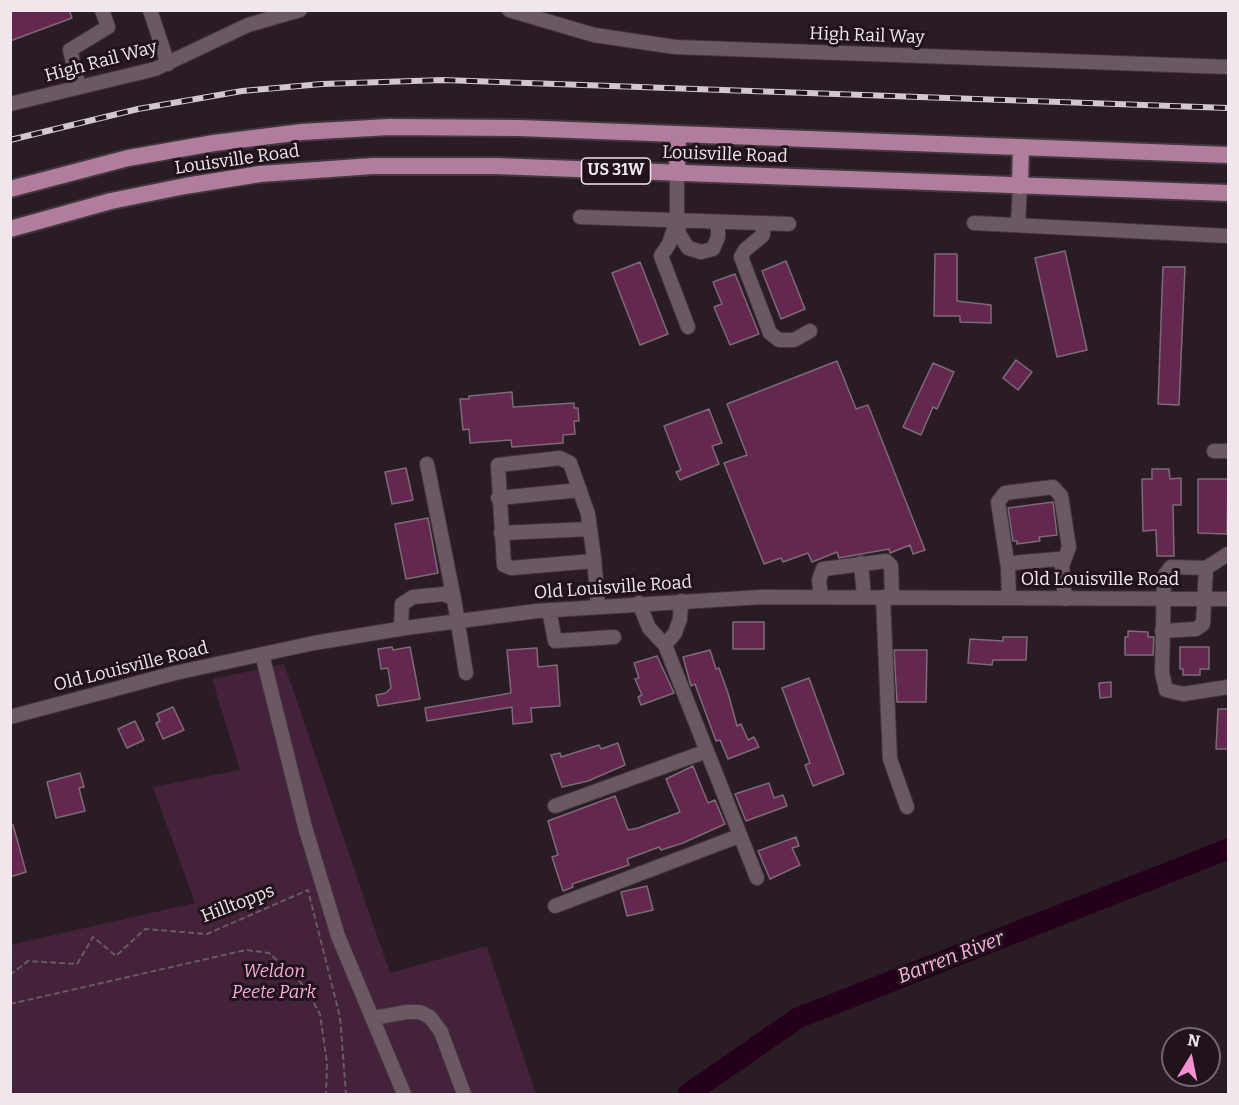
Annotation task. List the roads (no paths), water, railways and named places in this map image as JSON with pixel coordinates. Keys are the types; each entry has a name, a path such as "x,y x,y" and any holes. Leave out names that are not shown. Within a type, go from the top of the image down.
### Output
{"main road":[{"name":"Louisville Road","path":"10,189 128,158 214,143 302,132 433,126 1228,155"},
{"path":"677,173 678,134"},
{"path":"1020,186 1021,147"},
{"name":"Louisville Road","path":"10,229 148,193 223,179 298,170 448,165 1228,193"}],"street":[{"path":"79,87 70,50 108,27 102,10"},
{"path":"150,10 168,64"},
{"name":"High Rail Way","path":"10,104 168,64 248,25 300,10"},
{"name":"High Rail Way","path":"509,10 594,35 675,47 1228,67"},
{"path":"677,173 679,234 688,248 701,252 712,249 718,237 718,222"},
{"path":"1018,224 1020,186"},
{"path":"580,217 789,224"},
{"path":"677,220 669,244 661,256 688,327"},
{"path":"763,223 764,235 745,250 741,257 770,333 779,340 794,340 810,330"},
{"path":"974,223 1228,236"},
{"path":"594,561 511,568 504,564 498,498 498,465 560,458 570,463 590,529 594,561 598,605"},
{"path":"427,464 466,673"},
{"path":"1009,598 1008,568 998,502 1005,493 1053,487 1061,496 1069,547 1062,566"},
{"path":"498,498 580,490"},
{"path":"501,533 590,529"},
{"path":"1228,554 1206,568 1171,567 1164,576 1162,599 1162,673 1166,690 1183,694 1228,687"},
{"path":"1008,568 1012,563 1058,559 1062,566 1065,599"},
{"path":"821,597 820,574 823,569 886,561 891,566 888,597 890,759 907,807"},
{"path":"861,563 864,597"},
{"path":"1162,631 1196,629 1203,624 1206,568"},
{"path":"400,628 402,604 412,597 444,594 454,599"},
{"name":"Old Louisville Road","path":"10,717 175,673 262,654 400,628 598,605 821,597 1228,599"},
{"path":"665,645 675,633 680,619 681,601"},
{"path":"639,603 650,628 665,645 757,878"},
{"path":"549,610 555,641 614,637"},
{"path":"262,654 305,827 338,936 404,1095"},
{"path":"555,806 707,751"},
{"path":"555,906 739,836"},
{"path":"373,1018 407,1012 420,1012 430,1017 441,1032 464,1095"}],"waterway":[{"name":"Barren River","path":"688,1094 798,1018 1228,849"}],"railway":[{"path":"10,140 138,109 242,91 322,84 443,80 1228,108"}],"park label":[{"name":"Weldon Peete Park","path":"274,982"}]}
